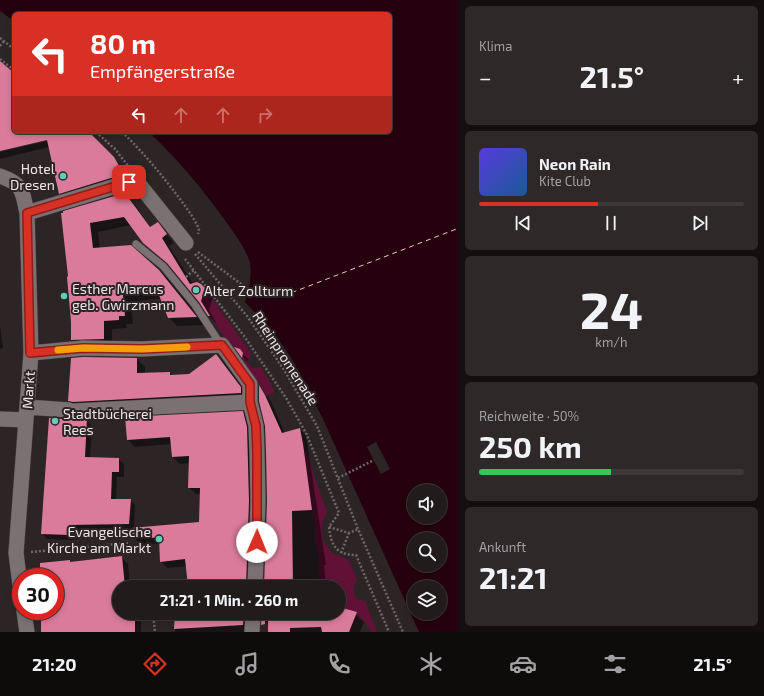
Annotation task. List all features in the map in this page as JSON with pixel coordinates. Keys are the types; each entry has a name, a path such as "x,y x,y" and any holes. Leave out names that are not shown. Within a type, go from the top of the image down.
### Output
{"street":[{"name":"Markt","path":"0,176 13,181 23,192 27,213 30,353 27,414 16,553 18,568"},
{"path":"27,213 129,182 138,183 186,243"},
{"path":"30,353 83,348 142,349 222,345 250,384 250,402 256,426 258,501 255,580"},
{"path":"0,419 27,414 71,410 250,402"},
{"path":"25,620 27,632"},
{"path":"252,632 253,620"}],"lane":[{"path":"136,244 163,266 195,305 222,345"}],"path":[{"path":"0,38 12,47"},
{"path":"0,46 4,41"},
{"path":"0,59 12,68"},
{"path":"98,134 115,149 130,169 138,183"},
{"path":"124,134 168,183 194,218 199,229 197,237 186,243 249,290"},
{"name":"Rheinpromenade","path":"186,243 247,316 282,368 317,426 358,529 403,632"},
{"path":"184,258 265,366 286,398 306,433 339,513 329,527 331,540 341,553 356,555 389,632"},
{"path":"184,279 194,270"},
{"path":"338,478 374,460"},
{"path":"329,527 349,533 358,529"},
{"path":"341,553 349,533"},
{"path":"16,553 128,544"},
{"path":"154,620 155,632"}],"shaded area":[{"path":"0,0 459,0 459,632 419,632 414,620 447,620 447,580 407,580 407,605 323,419 293,361 273,331 245,302 251,272 249,259 245,251 205,193 172,155 151,134 392,134 392,12 12,12 12,20 0,11"},
{"path":"205,289 252,354 248,359 248,363 252,368 261,367 274,390 273,394 266,395 241,359 243,354 240,349 234,349 199,299 203,295"},
{"path":"303,444 327,512 322,523 323,539 325,544 333,553 348,559 357,579 354,587 354,594 357,599 365,601 377,632 372,632 362,618 346,609 346,580 320,580 319,558 315,540 315,529"}],"pier":[{"path":"376,442 390,469 381,474 367,447"}],"building":[{"path":"0,61 12,71 12,134 91,134 114,157 124,174 59,194 47,140 0,151"},
{"path":"125,193 150,227 158,222 167,234 162,238 190,284 197,282 205,288 201,301 210,316 208,316 199,302 167,263 143,243 124,217 90,223 93,248 131,245 159,270 197,317 168,318 157,290 123,294 125,316 119,316 119,320 104,321 104,339 71,340 68,276 61,213 63,213 63,211"},
{"path":"234,347 240,349 243,353 242,358"},
{"path":"216,354 241,387 241,393 73,402 68,401 71,358 137,358 137,373 170,372 170,375 189,374"},
{"path":"259,385 282,433 300,428 312,510 292,511 293,580 264,580 267,501 266,452 265,426 259,401"},
{"path":"243,411 247,427 249,501 246,580 187,580 185,559 160,562 159,538 132,537 131,528 199,522 200,488 188,488 189,456 172,457 170,437 127,440 125,417"},
{"path":"49,418 74,420 87,419 85,457 119,458 119,472 112,472 111,499 131,499 129,524 69,525 69,535 41,534"},
{"path":"122,556 124,580 112,580 112,620 135,620 135,632 41,632 41,620 64,620 64,568 40,568 40,563 70,560 70,562"},
{"path":"346,609 357,612 349,632 322,632 321,627 290,628 290,632 268,632 268,620 346,620"},
{"path":"175,620 243,620 243,625 174,629"},
{"path":"261,620 265,620 265,624 261,625"}],"ferry route":[{"path":"249,290 262,297 283,296 459,228"}],"slow traffic":[{"path":"58,350 83,348 142,349 187,347"}],"place":[{"name":"Hotel Dresen","path":"63,176"},
{"name":"Alter Zollturm","path":"196,290"},
{"name":"Esther Marcus geb. Gwirzmann","path":"64,296"},
{"name":"Stadtbücherei Rees","path":"55,421"},
{"name":"Evangelische Kirche am Markt","path":"159,539"}],"route":[{"path":"129,182 27,213 30,353 83,348 142,349 222,345 250,384 250,402 256,426 258,501 257,542"}]}
